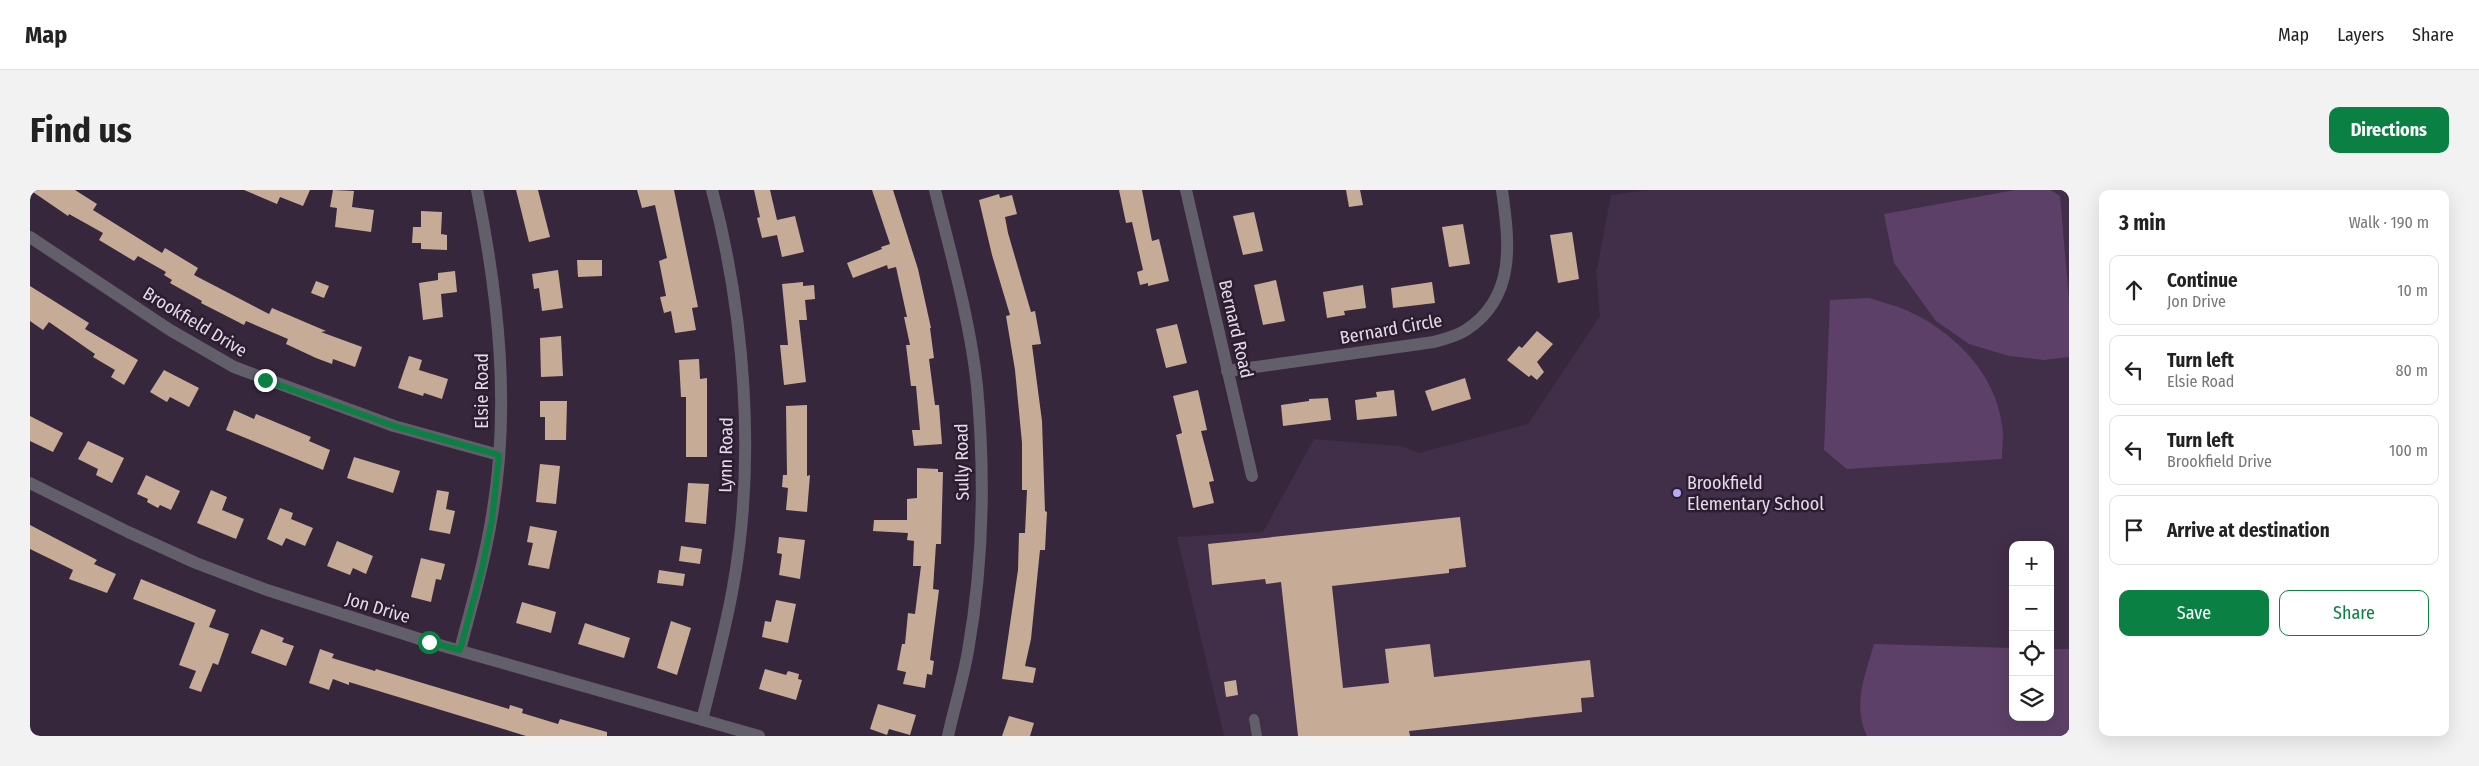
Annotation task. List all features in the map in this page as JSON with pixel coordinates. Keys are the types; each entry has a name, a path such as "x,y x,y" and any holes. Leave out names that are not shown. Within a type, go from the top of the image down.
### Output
{"street":[{"name":"Elsie Road","path":"460,650 487,544 499,455 501,383 498,314 491,260 477,190"},
{"name":"Lynn Road","path":"702,720 733,587 743,492 744,397 738,332 731,279 712,190"},
{"name":"Sully Road","path":"935,190 969,334 976,385 980,443 980,514 968,652 948,736"},
{"name":"Bernard Road","path":"1186,190 1252,476"},
{"name":"Bernard Circle","path":"1228,372 1434,342 1465,331 1479,320 1491,305 1501,288 1507,267 1508,246 1502,190"},
{"name":"Brookfield Drive","path":"30,237 170,330 234,367 394,426 499,455"},
{"name":"Jon Drive","path":"30,483 128,532 214,570 327,610 759,736"}],"lane":[{"path":"1254,719 1257,736"}],"shaded area":[{"name":"Brookfield Elementary School","path":"1649,190 2069,190 2069,736 1224,736 1177,537 1263,532 1314,439 1401,446 1419,453 1528,424 1600,316 1596,274 1611,195"},
{"path":"2015,190 2050,190 2060,196 2069,300 2069,357 2044,360 2009,356 1969,344 1936,321 1894,263 1884,214"},
{"path":"1869,298 1901,308 1923,319 1940,329 1969,355 1991,388 1998,406 2003,429 2002,459 1847,469 1824,450 1830,300"},
{"path":"1874,644 2009,648 2009,721 2054,721 2054,649 2069,649 2069,736 1867,736 1860,713 1864,679"}],"building":[{"path":"30,190 75,190 97,204 93,210 162,253 165,248 198,268 194,275 269,314 272,308 326,331 321,332 362,347 355,367 333,359 332,364 316,358 286,344 288,339 246,321 244,325 201,303 202,301 170,283 172,280 164,275 166,272 138,256 134,261 99,240 103,233 69,214 68,216"},
{"path":"244,190 310,190 303,206 280,197 277,204"},
{"path":"333,190 354,191 352,207 374,210 371,232 335,227 337,208 330,207"},
{"path":"516,190 538,190 550,237 529,242"},
{"path":"637,190 674,190 698,307 692,308 696,330 675,333 671,311 664,313 660,297 666,296 659,261 667,258 655,205 642,208"},
{"path":"754,190 770,190 777,220 795,216 804,252 782,257 777,235 762,238 757,218 760,217"},
{"path":"872,190 893,190 918,269 931,328 934,358 929,359 935,405 939,405 942,444 914,446 912,430 920,430 916,386 911,386 906,345 910,345 904,317 907,317 896,267 888,269 887,265 853,278 847,263 890,244"},
{"path":"1119,190 1142,190 1152,241 1159,239 1169,281 1148,286 1148,283 1140,285 1137,272 1143,270 1132,222 1126,223"},
{"path":"1346,190 1360,190 1363,205 1349,207"},
{"path":"999,194 1000,198 1012,195 1017,214 1005,217 1008,233 1031,312 1035,311 1041,344 1032,345 1042,421 1045,511 1047,512 1045,550 1040,550 1031,639 1025,666 1036,668 1033,683 1002,679 1018,570 1019,533 1025,533 1027,490 1022,490 1022,443 1015,370 1006,316 1010,315 992,255 979,200"},
{"path":"421,211 442,212 441,234 447,235 447,250 421,249 421,243 412,243 413,227 421,227"},
{"path":"1254,212 1263,251 1243,255 1233,216"},
{"path":"1463,224 1470,264 1449,267 1442,227"},
{"path":"1572,232 1579,279 1558,283 1550,235"},
{"path":"577,260 602,260 602,276 578,277"},
{"path":"558,270 563,308 542,311 539,288 534,289 532,274"},
{"path":"455,271 457,292 441,294 443,317 423,320 419,283 438,280 438,273"},
{"path":"1276,280 1285,321 1263,325 1254,285"},
{"path":"316,281 329,286 324,298 311,293"},
{"path":"803,282 803,286 814,285 815,299 805,300 807,320 799,320 806,382 784,385 780,345 788,345 782,284"},
{"path":"1432,282 1435,303 1393,308 1391,288"},
{"path":"1363,285 1366,308 1344,311 1345,315 1327,318 1323,292"},
{"path":"30,286 89,323 85,329 138,360 124,385 111,377 115,370 93,357 95,354 49,322 43,330 30,321"},
{"path":"1177,324 1187,363 1166,368 1156,329"},
{"path":"1537,331 1553,344 1537,362 1544,372 1537,380 1531,375 1529,377 1507,360 1519,346 1522,348"},
{"path":"561,336 563,376 541,377 540,338"},
{"path":"409,356 422,360 419,370 448,379 442,399 424,393 423,396 398,388"},
{"path":"699,359 700,379 707,378 707,457 686,457 686,397 681,397 679,360"},
{"path":"164,370 199,388 189,407 170,397 167,402 150,392"},
{"path":"1465,378 1471,399 1432,411 1425,391"},
{"path":"1198,390 1207,430 1201,431 1214,481 1209,482 1214,503 1193,508 1176,435 1182,433 1173,396"},
{"path":"1394,390 1397,416 1357,420 1355,400 1377,397 1376,392"},
{"path":"1328,398 1331,420 1283,426 1281,405 1309,401 1309,399"},
{"path":"540,401 567,401 566,440 545,440 545,417 540,417"},
{"path":"807,405 807,476 810,475 807,512 786,510 788,488 782,487 783,475 787,475 786,406"},
{"path":"234,410 254,419 256,414 311,437 309,441 330,450 323,470 226,430"},
{"path":"30,416 63,433 53,452 30,441"},
{"path":"88,441 124,458 112,483 96,475 98,469 78,459"},
{"path":"354,457 400,471 393,493 347,478"},
{"path":"540,464 560,466 556,504 536,502"},
{"path":"917,468 938,469 938,472 943,472 941,544 936,544 933,589 939,590 930,660 934,661 932,675 927,674 925,688 903,684 906,672 897,670 902,644 905,644 908,613 915,614 921,566 913,566 914,541 907,540 908,533 873,531 874,520 907,520 907,499 917,498"},
{"path":"146,475 180,491 171,510 160,505 158,508 147,502 148,499 137,494"},
{"path":"688,483 709,484 706,524 685,522"},
{"path":"211,490 227,497 222,510 244,519 236,539 197,523"},
{"path":"437,490 449,492 446,509 455,511 450,534 429,530"},
{"path":"280,508 293,513 291,519 313,528 305,546 286,538 282,546 267,539"},
{"path":"1460,517 1466,567 1449,569 1449,573 1332,586 1343,688 1389,683 1385,649 1430,644 1434,677 1590,660 1594,697 1581,698 1582,712 1409,731 1410,736 1298,736 1281,582 1266,584 1265,579 1212,585 1208,544"},
{"path":"30,525 97,560 94,564 116,574 107,593 69,579 73,570 30,549"},
{"path":"530,526 557,531 549,569 528,565 533,543 527,542"},
{"path":"779,537 805,540 800,579 779,575 782,554 777,553"},
{"path":"337,541 373,556 366,574 353,568 350,575 327,566"},
{"path":"681,546 702,549 700,564 679,561"},
{"path":"421,558 445,564 441,580 436,579 431,602 411,597"},
{"path":"659,570 685,574 683,586 657,583"},
{"path":"141,579 216,610 209,627 229,634 218,665 213,663 201,692 189,688 196,671 179,665 195,623 133,599"},
{"path":"776,600 796,604 788,643 762,637 765,621 771,622"},
{"path":"522,602 556,612 551,633 516,623"},
{"path":"671,621 691,628 677,675 657,668"},
{"path":"585,623 630,638 624,658 578,644"},
{"path":"261,629 284,638 282,642 294,646 286,666 251,653"},
{"path":"320,649 334,654 332,658 375,671 376,669 509,709 510,705 523,709 522,713 558,724 560,719 607,732 607,736 526,736 349,682 349,685 333,679 329,690 309,683"},
{"path":"765,669 786,675 788,671 799,674 798,679 802,680 796,700 759,689"},
{"path":"1236,680 1238,695 1226,697 1224,682"},
{"path":"878,704 916,715 910,735 889,729 887,735 870,729"},
{"path":"1009,716 1034,723 1030,736 1002,736"}],"place":[{"name":"Brookfield Elementary School","path":"1677,493"}],"route":[{"path":"265,380 394,426 458,446 499,455 492,520 482,569 460,650 429,642"}]}
